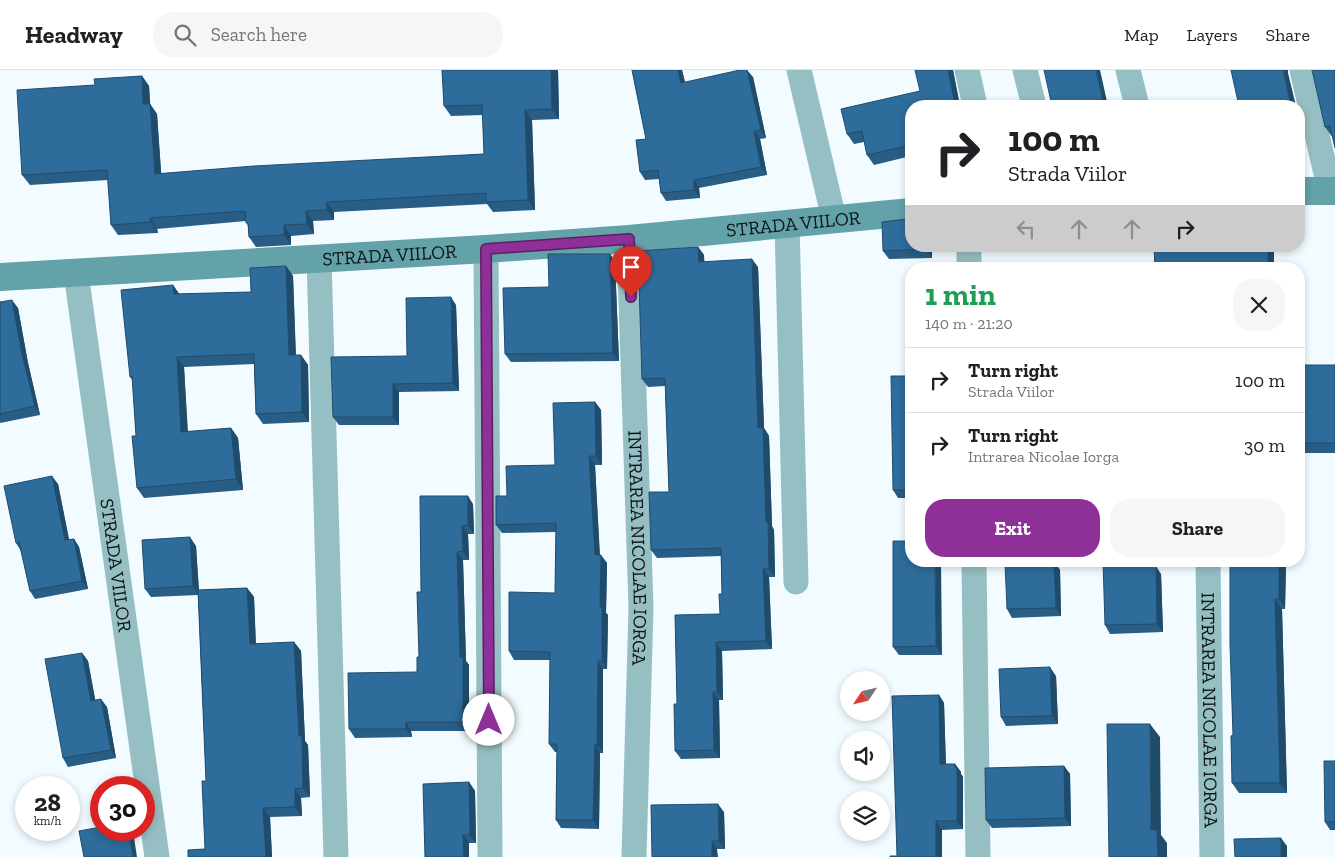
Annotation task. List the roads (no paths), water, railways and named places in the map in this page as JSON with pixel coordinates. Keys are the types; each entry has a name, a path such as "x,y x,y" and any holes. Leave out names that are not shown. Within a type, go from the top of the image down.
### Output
{"street":[{"path":"799,70 834,219"},
{"path":"967,70 974,100"},
{"path":"1025,70 1032,100"},
{"path":"1128,70 1136,100"},
{"path":"1302,70 1332,191 1305,191"},
{"name":"STRADA VIILOR","path":"0,277 629,239 905,213"},
{"path":"786,224 796,582"},
{"name":"INTRAREA NICOLAE IORGA","path":"629,239 641,608 634,857"},
{"path":"486,249 490,857"},
{"path":"319,258 336,857"},
{"name":"STRADA VIILOR","path":"76,273 157,857"},
{"path":"974,567 978,857"},
{"name":"INTRAREA NICOLAE IORGA","path":"1208,567 1212,857"}]}
